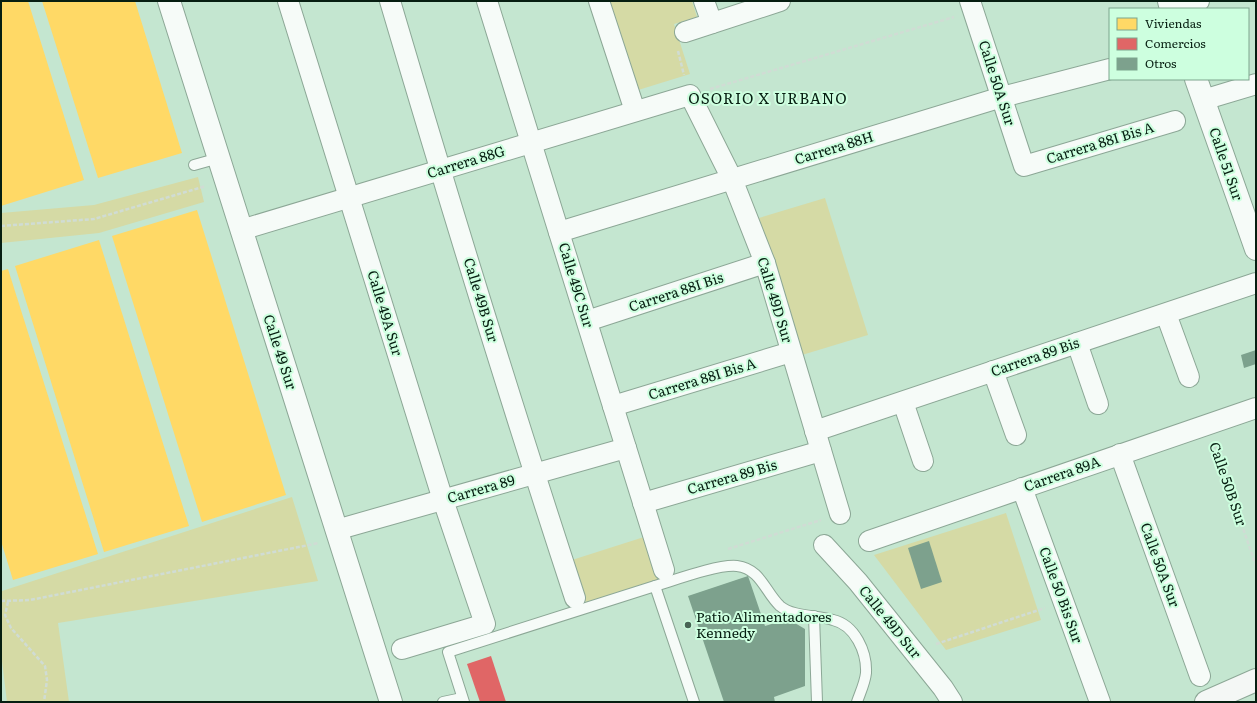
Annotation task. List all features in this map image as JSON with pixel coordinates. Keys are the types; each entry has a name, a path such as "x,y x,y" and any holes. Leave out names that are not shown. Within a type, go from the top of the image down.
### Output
{"main road":[{"path":"1206,702 1256,680"}],"street":[{"name":"Calle 49 Sur","path":"169,1 391,702"},
{"name":"Calle 49A Sur","path":"288,1 443,500 485,624 402,649"},
{"name":"Calle 49B Sur","path":"390,1 440,170 575,598"},
{"name":"Calle 49C Sur","path":"487,1 643,503 659,578"},
{"path":"599,1 635,111"},
{"path":"704,1 712,23"},
{"path":"685,32 780,1"},
{"path":"1175,8 1199,1"},
{"name":"Calle 50A Sur","path":"971,6 1024,166"},
{"name":"Carrera 88H","path":"559,232 1002,97 1109,69"},
{"name":"Calle 51 Sur","path":"1196,80 1256,250"},
{"path":"1203,100 1256,84"},
{"name":"Carrera 88G","path":"241,230 690,95"},
{"name":"Calle 49D Sur","path":"690,95 732,179 765,263 840,514"},
{"name":"Carrera 88I Bis A","path":"1024,166 1176,121"},
{"name":"Carrera 88I Bis","path":"587,321 765,263"},
{"name":"Carrera 89 Bis","path":"815,431 1256,283"},
{"path":"1166,314 1189,377"},
{"path":"1077,343 1098,404"},
{"name":"Carrera 88I Bis A","path":"613,406 791,352"},
{"path":"993,371 1016,435"},
{"path":"903,402 923,461"},
{"name":"Carrera 89A","path":"869,541 1256,408"},
{"name":"Carrera 89","path":"338,534 443,500 626,448"},
{"name":"Carrera 89 Bis","path":"643,503 821,451"},
{"name":"Calle 50A Sur","path":"1120,454 1200,676"},
{"name":"Calle 50 Bis Sur","path":"1022,488 1100,702"},
{"name":"Calle 49D Sur","path":"824,544 858,582 952,702"}],"lane":[{"path":"194,164 219,158"},
{"path":"443,702 463,700 448,652 659,578 725,566 748,568 758,575 781,606 793,612 835,620 853,632 860,644 864,657 866,673 856,702"},
{"path":"659,578 694,702"},
{"path":"814,616 817,702"}],"path":[{"path":"685,32 673,36 690,95 971,6"},
{"path":"1,226 94,219 226,180"},
{"name":"Calle 50B Sur","path":"1207,425 1256,566"},
{"path":"1,601 8,602 30,600 338,534"},
{"path":"8,602 5,614 11,628 45,666 47,680 44,702"},
{"path":"936,644 1047,608"}],"green space":[{"path":"607,1 692,1 697,17 674,24 690,74 635,91"},
{"path":"198,177 204,202 99,233 1,243 1,213 94,205"},
{"path":"825,198 868,335 802,355 759,218"},
{"path":"292,497 318,581 58,623 69,702 7,702 1,653 2,591"},
{"path":"1006,513 1041,620 946,650 874,555"},
{"path":"644,537 658,580 586,603 572,560"}],"building: Viviendas":[{"path":"1,1 28,1 84,180 1,206"},
{"path":"42,1 135,1 182,153 98,178"},
{"path":"197,210 286,495 202,522 112,236"},
{"path":"99,240 189,526 104,552 15,266"},
{"path":"8,269 98,554 13,580 1,541 1,271"}],"building: Comercios":[{"path":"491,656 506,702 480,702 467,664"}],"building: Otros":[{"path":"1256,350 1256,364 1244,368 1241,355"},
{"path":"929,541 942,582 921,589 908,548"},
{"path":"748,576 765,626 788,619 805,629 805,686 774,697 775,702 724,702 688,596"}],"place":[{"name":"Patio Alimentadores Kennedy","path":"688,625"}],"district":[{"name":"OSORIO X URBANO","path":"768,99"}]}
